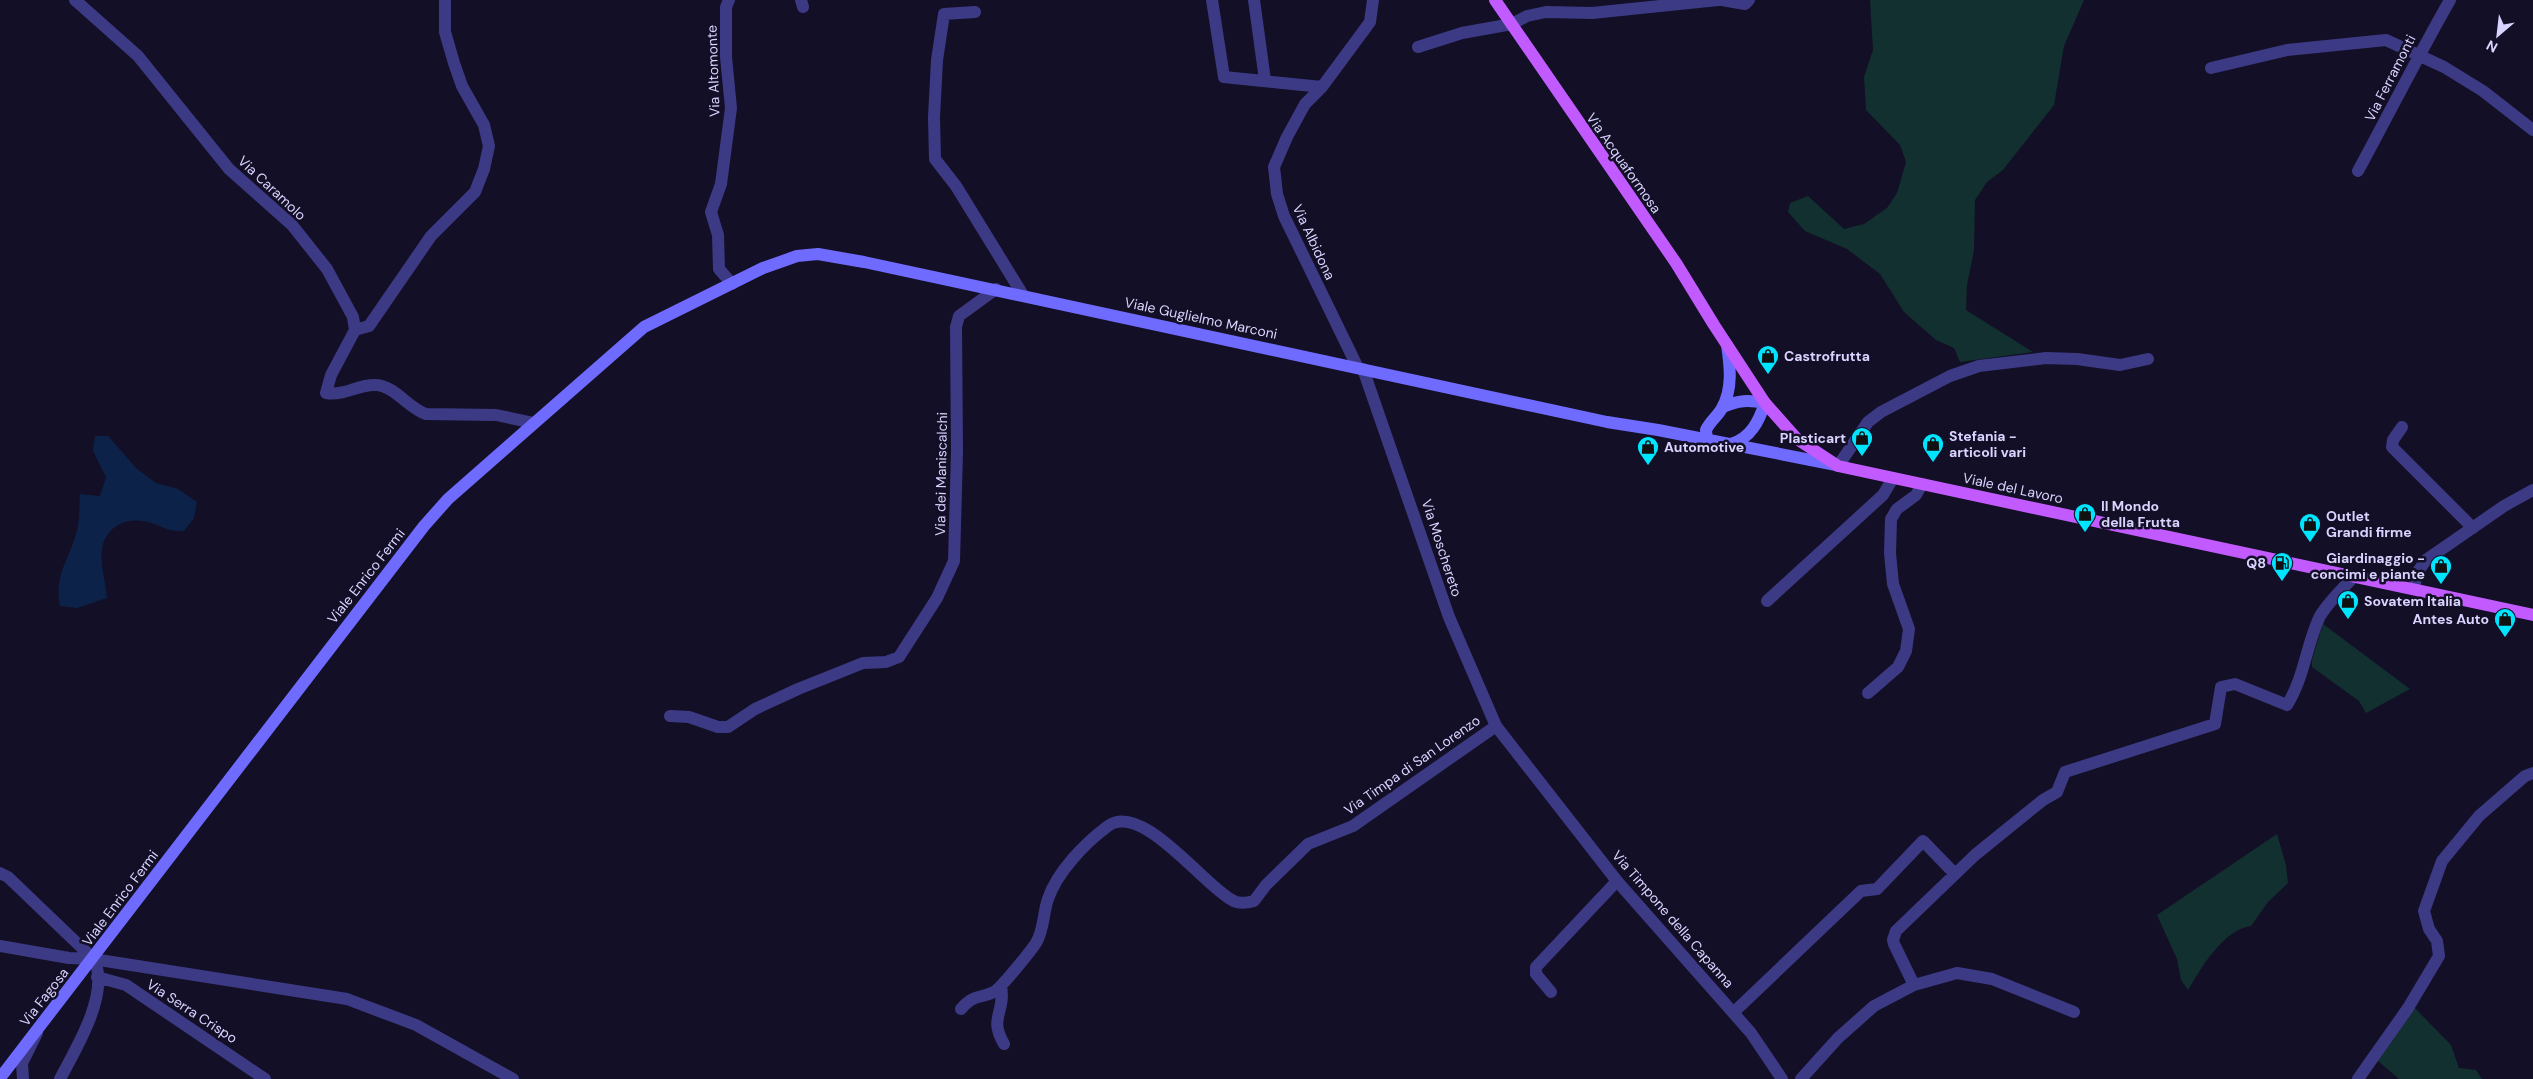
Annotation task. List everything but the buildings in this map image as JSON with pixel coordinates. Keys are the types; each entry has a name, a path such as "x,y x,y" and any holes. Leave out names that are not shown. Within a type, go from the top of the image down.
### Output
{"main road":[{"name":"Via Acquaformosa","path":"1495,0 1676,263 1765,403 1797,439 1838,466"},
{"name":"Viale Guglielmo Marconi","path":"732,284 785,259 818,254 996,289 1607,422 1731,444 1838,466"},
{"name":"Viale Enrico Fermi","path":"93,959 424,526 448,500 644,327 732,284"},
{"path":"1723,407 1731,370 1727,345"},
{"path":"1707,440 1708,426 1723,407 1735,401 1751,400 1765,403 1754,428 1740,442 1731,444"},
{"path":"1667,432 1708,426"},
{"name":"Viale del Lavoro","path":"1838,466 2533,615"},
{"name":"Via Fagosa","path":"0,1078 93,959"}],"street":[{"name":"Via Caramolo","path":"75,0 138,56 229,169 292,225 327,270 352,318 355,330"},
{"path":"445,0 445,32 454,63 462,86 484,125 489,146 484,168 475,192 431,236 369,326 355,330 331,375 326,393 338,395 374,385 384,387 416,411 426,414 496,415 534,423"},
{"name":"Via Altomonte","path":"729,0 726,7 726,57 731,108 721,184 712,212 718,235 719,269 732,284"},
{"path":"1212,0 1224,77 1322,87"},
{"path":"1254,0 1265,80"},
{"name":"Via Albidona","path":"1361,369 1284,216 1276,194 1274,167 1287,137 1306,104 1322,87 1370,22 1373,0"},
{"path":"1418,47 1462,33 1512,24 1526,16 1546,12 1592,13 1718,0"},
{"path":"1722,0 1740,4 1745,4 1749,0"},
{"name":"Via Ferramonti","path":"2358,171 2411,73 2418,56 2450,0"},
{"path":"975,12 944,14 937,60 934,118 935,159 956,186 1023,295"},
{"path":"2211,68 2287,50 2358,41 2386,40 2444,67 2482,91 2533,130"},
{"name":"Via dei Maniscalchi","path":"670,716 689,717 718,728 728,727 756,709 789,693 863,663 895,660 937,598 954,561 957,452 956,327 959,316 965,310 996,289"},
{"path":"1838,466 1868,422 1881,412 1950,376 1979,366 2046,358 2077,359 2120,365 2148,359"},
{"name":"Via Moschereto","path":"1361,369 1393,452 1449,617 1498,730"},
{"path":"2402,427 2393,440 2392,447 2473,528"},
{"path":"1767,601 1883,495 1893,478"},
{"path":"1868,693 1898,667 1906,651 1910,629 1893,584 1890,553 1891,519 1897,509 1916,495 1922,484"},
{"path":"2414,589 2417,573 2426,560 2504,506 2533,490"},
{"path":"1914,985 1894,944 1893,940 1896,930 1955,874 2043,800 2057,792 2064,772 2215,724 2221,687 2235,684 2287,705 2298,688 2309,644 2320,616 2354,576"},
{"name":"Via Timpone della Capanna","path":"1498,730 1583,835 1617,881 1734,1012 1751,1033 1782,1079"},
{"name":"Via Timpa di San Lorenzo","path":"1001,986 1036,942 1041,931 1053,887 1083,849 1109,825 1119,820 1128,821 1143,828 1176,850 1232,901 1254,902 1266,886 1308,844 1353,826 1498,730"},
{"path":"2358,1079 2408,1008 2439,956 2436,941 2428,929 2424,911 2442,861 2479,816 2530,779"},
{"path":"1734,1012 1861,891 1877,888 1922,841 1955,874"},
{"path":"0,873 8,877 93,959 97,968 98,977 92,1013 60,1079"},
{"path":"1551,992 1536,974 1536,967 1617,881"},
{"path":"0,946 347,999 416,1025 513,1079"},
{"path":"1801,1079 1838,1038 1874,1006 1914,985 1957,973 1976,975 2056,1003 2074,1012"},
{"name":"Via Serra Crispo","path":"98,977 126,986 265,1079"},
{"path":"961,1009 970,999 994,992 1001,986 1004,999 997,1017 996,1031 1004,1044"},
{"path":"23,1079 22,1063 39,1029"}],"green space":[{"path":"1870,0 2084,0 2064,46 2054,105 2003,170 1987,182 1975,200 1974,250 1967,285 1966,310 2033,352 1960,362 1954,348 1936,340 1904,312 1880,274 1847,249 1805,231 1788,212 1790,203 1808,196 1844,229 1864,224 1887,208 1897,193 1906,162 1900,145 1866,110 1864,77 1873,50"},
{"path":"2323,624 2410,689 2366,713 2359,701 2312,667 2312,660"},
{"path":"2277,834 2286,865 2288,883 2268,902 2251,926 2232,934 2214,951 2188,990 2181,980 2177,959 2157,915"},
{"path":"2413,1006 2451,1045 2459,1068 2476,1070 2482,1079 2399,1079 2378,1061"}],"water":[{"path":"95,436 108,436 137,469 156,483 178,489 197,502 194,518 184,531 169,530 148,522 139,521 126,522 115,527 108,534 102,550 107,598 77,608 60,606 60,577 77,529 80,494 100,496 106,477 93,451"}],"place":[{"name":"Castrofrutta","path":"1768,375"},
{"name":"Plasticart","path":"1862,457"},
{"name":"Stefania - articoli vari","path":"1933,463"},
{"name":"Automotive","path":"1648,466"},
{"name":"Il Mondo della Frutta","path":"2085,533"},
{"name":"Outlet Grandi firme","path":"2310,543"},
{"name":"Q8","path":"2282,582"},
{"name":"Giardinaggio - concimi e piante","path":"2441,585"},
{"name":"Sovatem Italia","path":"2348,620"},
{"name":"Antes Auto","path":"2505,638"}]}
